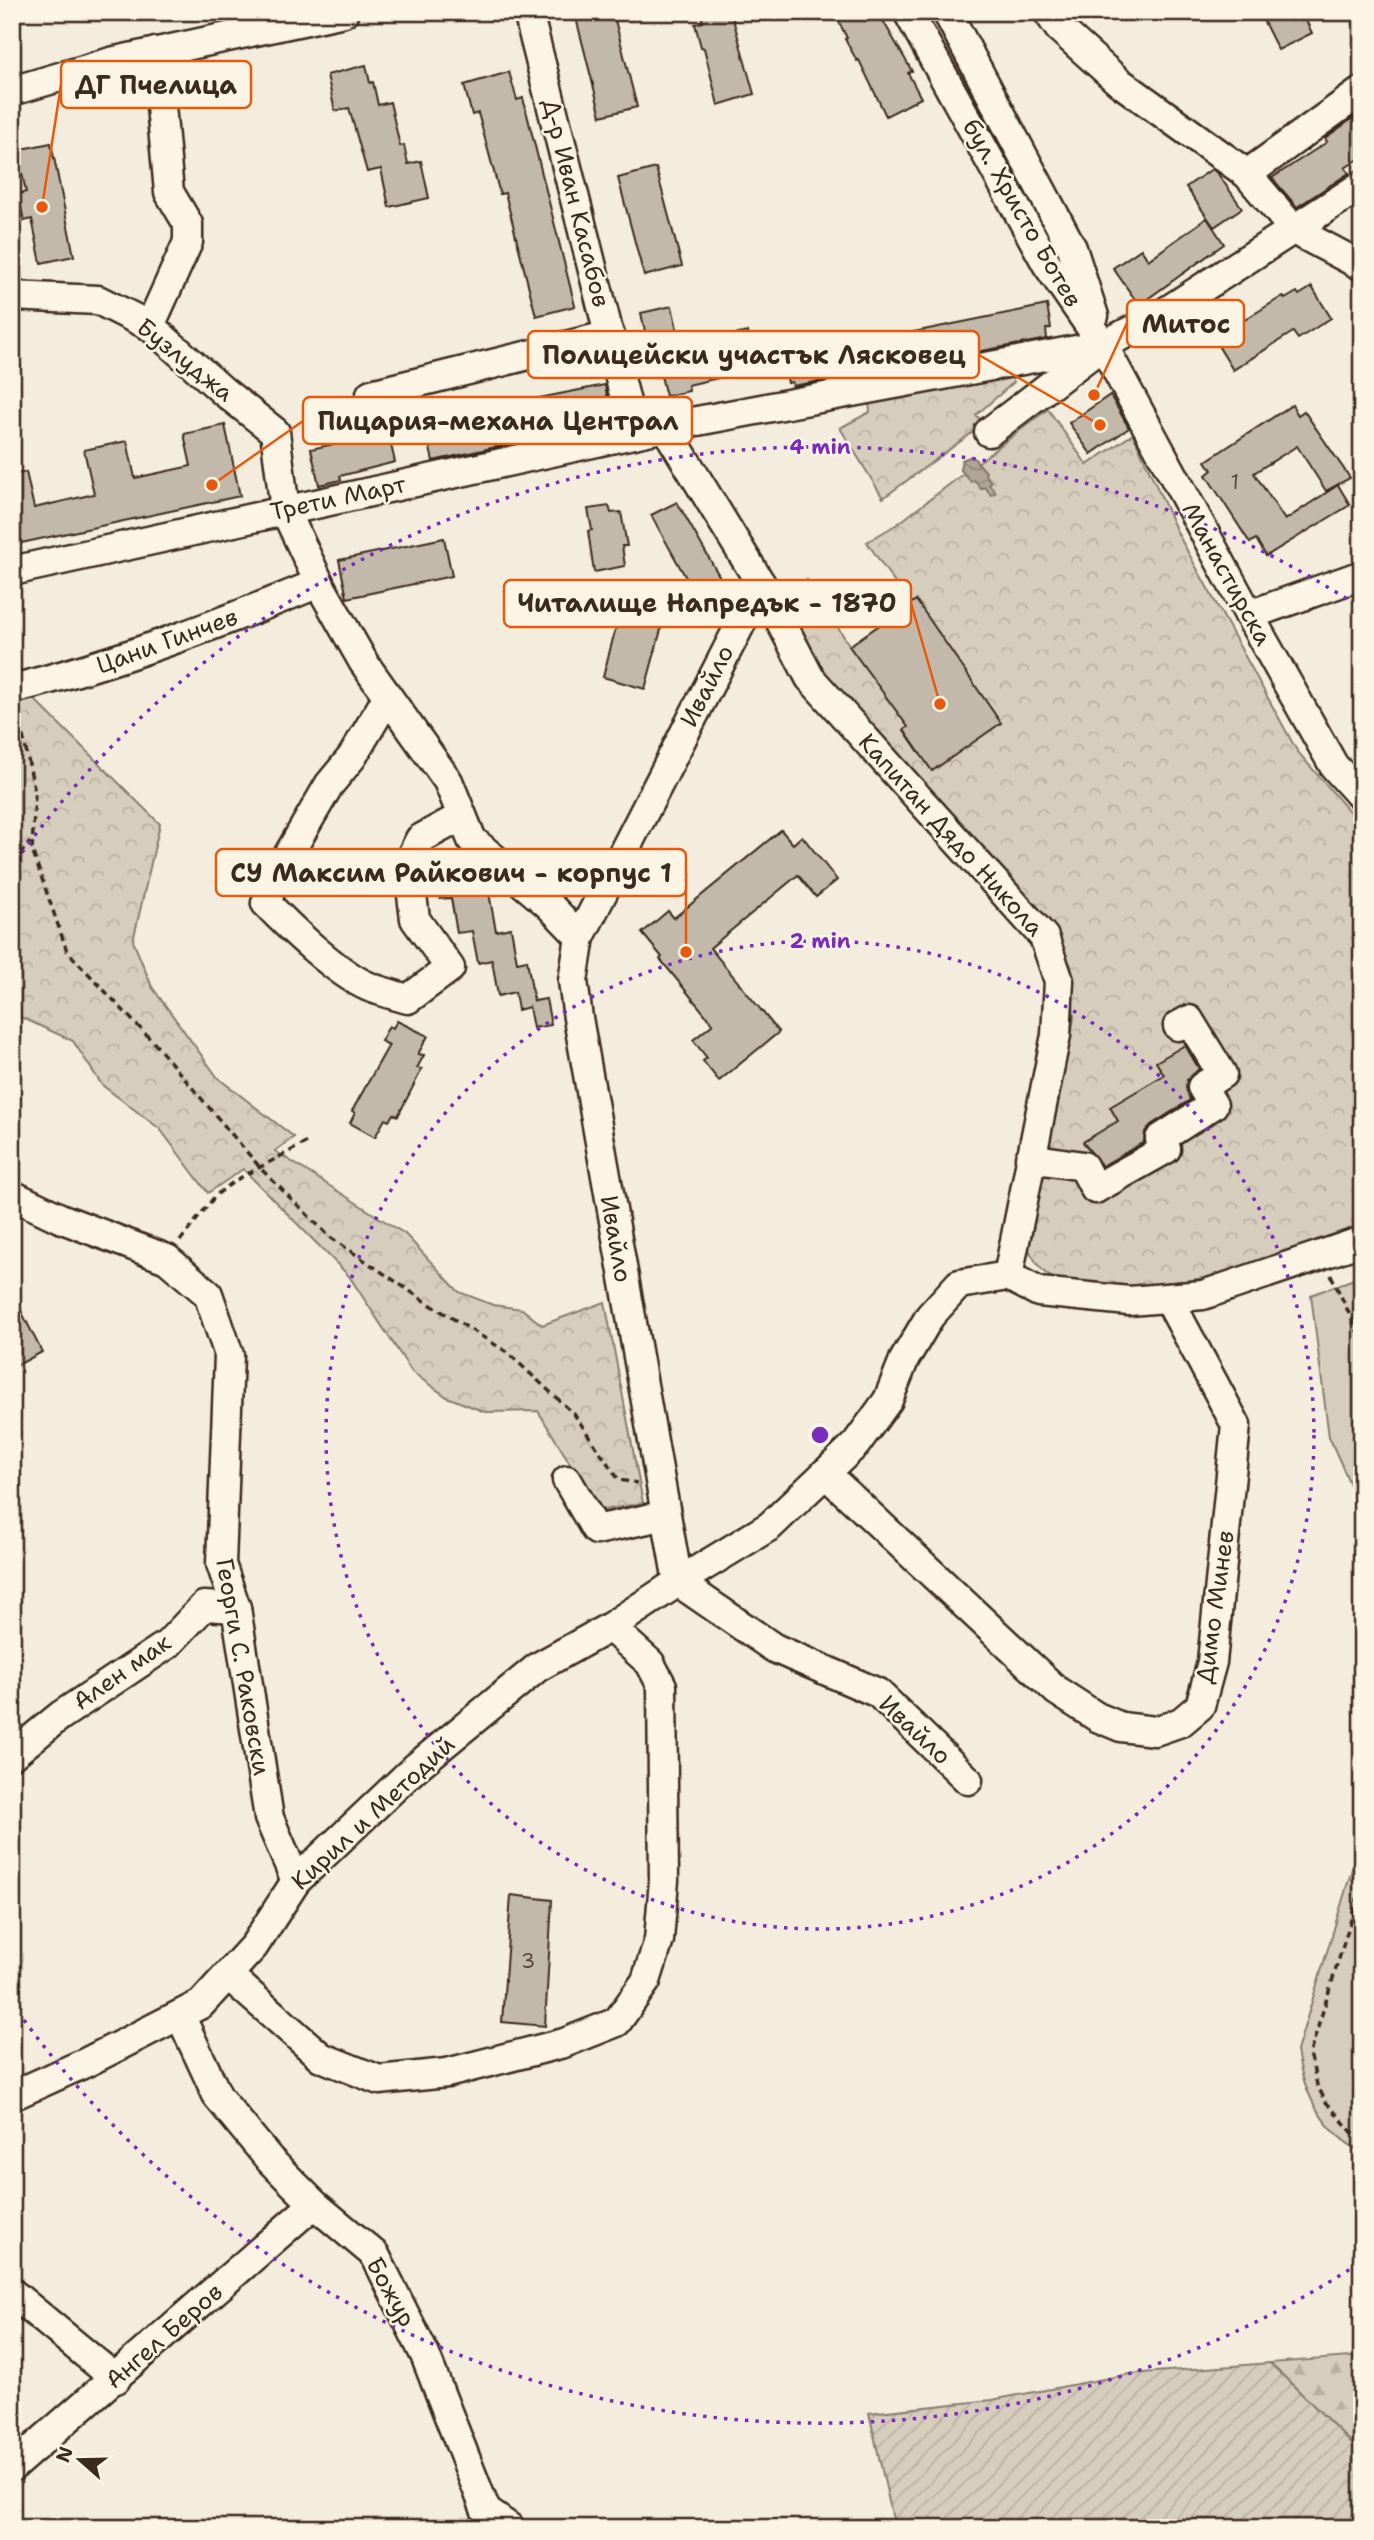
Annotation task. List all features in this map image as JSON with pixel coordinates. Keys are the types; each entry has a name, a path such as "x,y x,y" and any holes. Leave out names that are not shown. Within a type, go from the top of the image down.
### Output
{"street":[{"path":"12,91 111,62 156,52 242,23 344,12"},
{"name":"Д-р Иван Касабов","path":"528,12 634,434"},
{"name":"бул. Христо Ботев","path":"908,12 1047,264 1103,345"},
{"name":"бул. Христо Ботев","path":"947,12 1072,248 1103,345"},
{"path":"1048,12 1059,28 1118,81 1247,174 1294,230 1362,266"},
{"path":"150,326 188,242 188,224 169,192 156,52"},
{"path":"1247,174 1362,91"},
{"path":"989,432 1103,345 1156,318 1362,185"},
{"name":"Бузлуджа","path":"12,296 97,300 150,326 223,391 275,432 285,510"},
{"path":"371,394 610,335"},
{"name":"Трети Март","path":"12,571 665,427 1103,345"},
{"name":"Манастирска","path":"1103,345 1334,766 1362,797"},
{"name":"Капитан Дядо Никола","path":"665,427 761,584 810,678 1044,937 1059,981 1056,1035 1009,1276"},
{"path":"285,510 318,583 364,663 448,781 472,840 549,905 580,937"},
{"path":"1249,615 1362,575"},
{"name":"Цани Гинчев","path":"17,688 74,674 318,583"},
{"name":"Ивайло","path":"761,584 580,937 573,981 659,1487 678,1582 774,1648 878,1693 968,1780"},
{"path":"387,698 352,757 328,785 276,876 267,903 286,924 365,985 408,999 450,968 415,919 408,863 420,839 462,816"},
{"path":"1030,1158 1083,1166 1095,1189 1166,1149 1160,1139 1213,1105 1202,1087 1222,1074 1189,1020 1178,1026"},
{"name":"Георги С. Раковски","path":"13,1196 60,1218 167,1259 208,1294 229,1355 221,1564 236,1608 269,1818 296,1881"},
{"path":"678,1582 770,1526 856,1444 888,1400 904,1360 930,1316 959,1284 1009,1276 1038,1292 1129,1301 1203,1295 1362,1241"},
{"name":"Димо Минев","path":"825,1473 1057,1691 1097,1717 1121,1727 1156,1731 1181,1722 1200,1706 1212,1662 1236,1425 1168,1298"},
{"path":"567,1480 596,1530 666,1515"},
{"name":"Кирил и Методий","path":"12,2096 87,2062 201,2004 254,1946 296,1881 416,1767 538,1667 610,1627 678,1582"},
{"name":"Ален мак","path":"12,1755 60,1716 167,1644 204,1605 236,1608"},
{"path":"228,1975 321,2057 379,2080 447,2073 564,2043 617,2022 646,1981 659,1940 664,1880 662,1686 650,1663 610,1627"},
{"name":"Божур","path":"180,2015 218,2097 270,2161 314,2204 374,2255 425,2355 486,2511 510,2528"},
{"name":"Ангел Беров","path":"12,2468 314,2204"},
{"path":"12,2293 116,2379"}],"path":[{"path":"17,688 17,715 35,793 32,850 67,951 155,1044 258,1166 330,1237 507,1352 574,1414 619,1480 659,1487"},
{"path":"12,864 32,841"},
{"path":"12,848 20,855"},
{"path":"167,1259 216,1195 258,1166 309,1141"},
{"path":"1322,1254 1362,1341"},
{"path":"1362,1884 1310,2053 1317,2085 1326,2102 1352,2132 1362,2137"}],"green space":[{"path":"1007,369 1014,382 976,415 984,424 883,498 840,428 870,412 869,399"},
{"path":"1048,409 1087,465 1133,434 1178,534 1297,751 1362,826 1362,1226 1264,1262 1197,1279 1129,1287 1070,1284 1048,1275 1034,1259 1025,1240 1074,1018 1071,966 1054,934 810,678 772,604 807,580 850,646 909,604 867,542 899,523"},
{"path":"29,694 160,824 133,941 152,987 218,1078 294,1137 275,1151 405,1234 459,1292 493,1305 522,1309 542,1325 605,1302 643,1503 599,1511 538,1411 485,1412 447,1397 412,1372 349,1276 243,1169 208,1193 160,1129 102,1085 73,1041 12,1013 12,698"},
{"path":"1362,1276 1362,1511 1329,1437 1311,1295"},
{"path":"1362,1836 1362,2152 1336,2134 1317,2110 1304,2082 1297,2051"},
{"path":"1362,2356 1362,2453 1270,2363"},
{"path":"1270,2363 1362,2453 1362,2528 895,2528 869,2413 992,2400 1130,2374"}],"water":[{"path":"972,456 986,472 991,482 989,484 996,492 991,495 985,487 981,489 974,480 971,482 960,469 962,460"}],"building":[{"path":"596,12 613,12 637,107 601,116 576,18"},
{"path":"700,12 731,12 754,94 718,105 704,48 701,47 695,24 703,22"},
{"path":"834,12 878,12 912,71 908,73 921,98 886,116 859,60 857,61 845,39 847,38"},
{"path":"1259,12 1302,12 1312,33 1278,50"},
{"path":"366,65 378,105 390,102 400,146 404,145 408,164 421,161 429,198 389,207 381,169 367,172 349,108 335,111 327,75"},
{"path":"509,72 517,100 523,98 575,306 536,316 505,193 500,194 478,113 472,115 464,85"},
{"path":"1362,112 1362,157 1345,168 1349,173 1297,207 1272,178 1327,142 1325,138"},
{"path":"51,143 74,256 41,263 32,219 24,221 18,194 26,192 17,150"},
{"path":"656,168 682,266 644,276 618,178"},
{"path":"1212,169 1242,208 1214,227 1186,187"},
{"path":"1207,218 1224,244 1139,305 1113,268 1141,249 1148,260"},
{"path":"1312,287 1331,318 1298,339 1293,332 1233,370 1214,339 1283,296 1285,299 1297,292 1299,295"},
{"path":"1047,305 1051,328 1046,329 1047,339 793,386 792,382 788,383 781,351 813,345 815,352"},
{"path":"672,306 681,347 748,332 757,369 688,385 689,391 666,396 661,376 655,377 641,313"},
{"path":"605,385 612,419 536,435 529,400"},
{"path":"1110,395 1129,428 1091,454 1069,423"},
{"path":"1292,405 1298,415 1304,411 1350,478 1326,491 1297,446 1254,473 1285,520 1338,485 1350,505 1266,556 1256,539 1250,543 1206,475 1212,470 1206,461"},
{"path":"497,410 505,445 433,461 425,427"},
{"path":"225,425 240,496 12,545 12,475 26,472 34,508 94,494 84,450 127,441 135,478 191,466 184,434"},
{"path":"388,432 395,462 340,476 341,480 319,485 311,449"},
{"path":"677,502 725,586 691,602 684,588 690,585 651,515"},
{"path":"609,506 611,513 621,512 627,546 622,546 625,566 594,572 588,509"},
{"path":"444,538 452,576 347,598 339,560"},
{"path":"623,600 666,611 645,689 603,677"},
{"path":"916,600 1001,723 932,771 904,730 908,727 849,646"},
{"path":"781,830 793,844 802,836 837,880 816,897 798,875 710,948 779,1032 719,1081 703,1061 707,1058 693,1040 713,1024 642,933 668,911 674,918"},
{"path":"456,854 456,857 464,855 475,864 480,895 489,893 496,931 511,928 517,962 527,960 534,1001 546,999 551,1025 533,1028 529,1007 518,1010 515,992 498,996 492,960 478,963 472,931 457,933 451,898 440,899 433,860"},
{"path":"397,1021 428,1036 418,1054 424,1055 417,1068 422,1069 398,1116 393,1114 389,1121 385,1119 375,1137 350,1123 355,1113 352,1111 389,1045 381,1041 389,1026 393,1028"},
{"path":"1185,1045 1199,1069 1187,1080 1186,1088 1190,1100 1151,1125 1145,1132 1144,1142 1102,1166 1083,1142 1118,1121 1110,1107 1164,1075 1156,1062"},
{"path":"12,1293 42,1352 12,1368"},
{"path":"511,1895 552,1900 545,2026 502,2022"}],"place":[{"name":"ДГ Пчелица","path":"42,207"},
{"name":"Митос","path":"1094,395"},
{"name":"Полицейски участък Лясковец","path":"1100,425"},
{"name":"Пицария-механа Централ","path":"212,485"},
{"name":"Читалище Напредък - 1870","path":"940,704"},
{"name":"СУ Максим Райкович - корпус 1","path":"686,952"}]}
